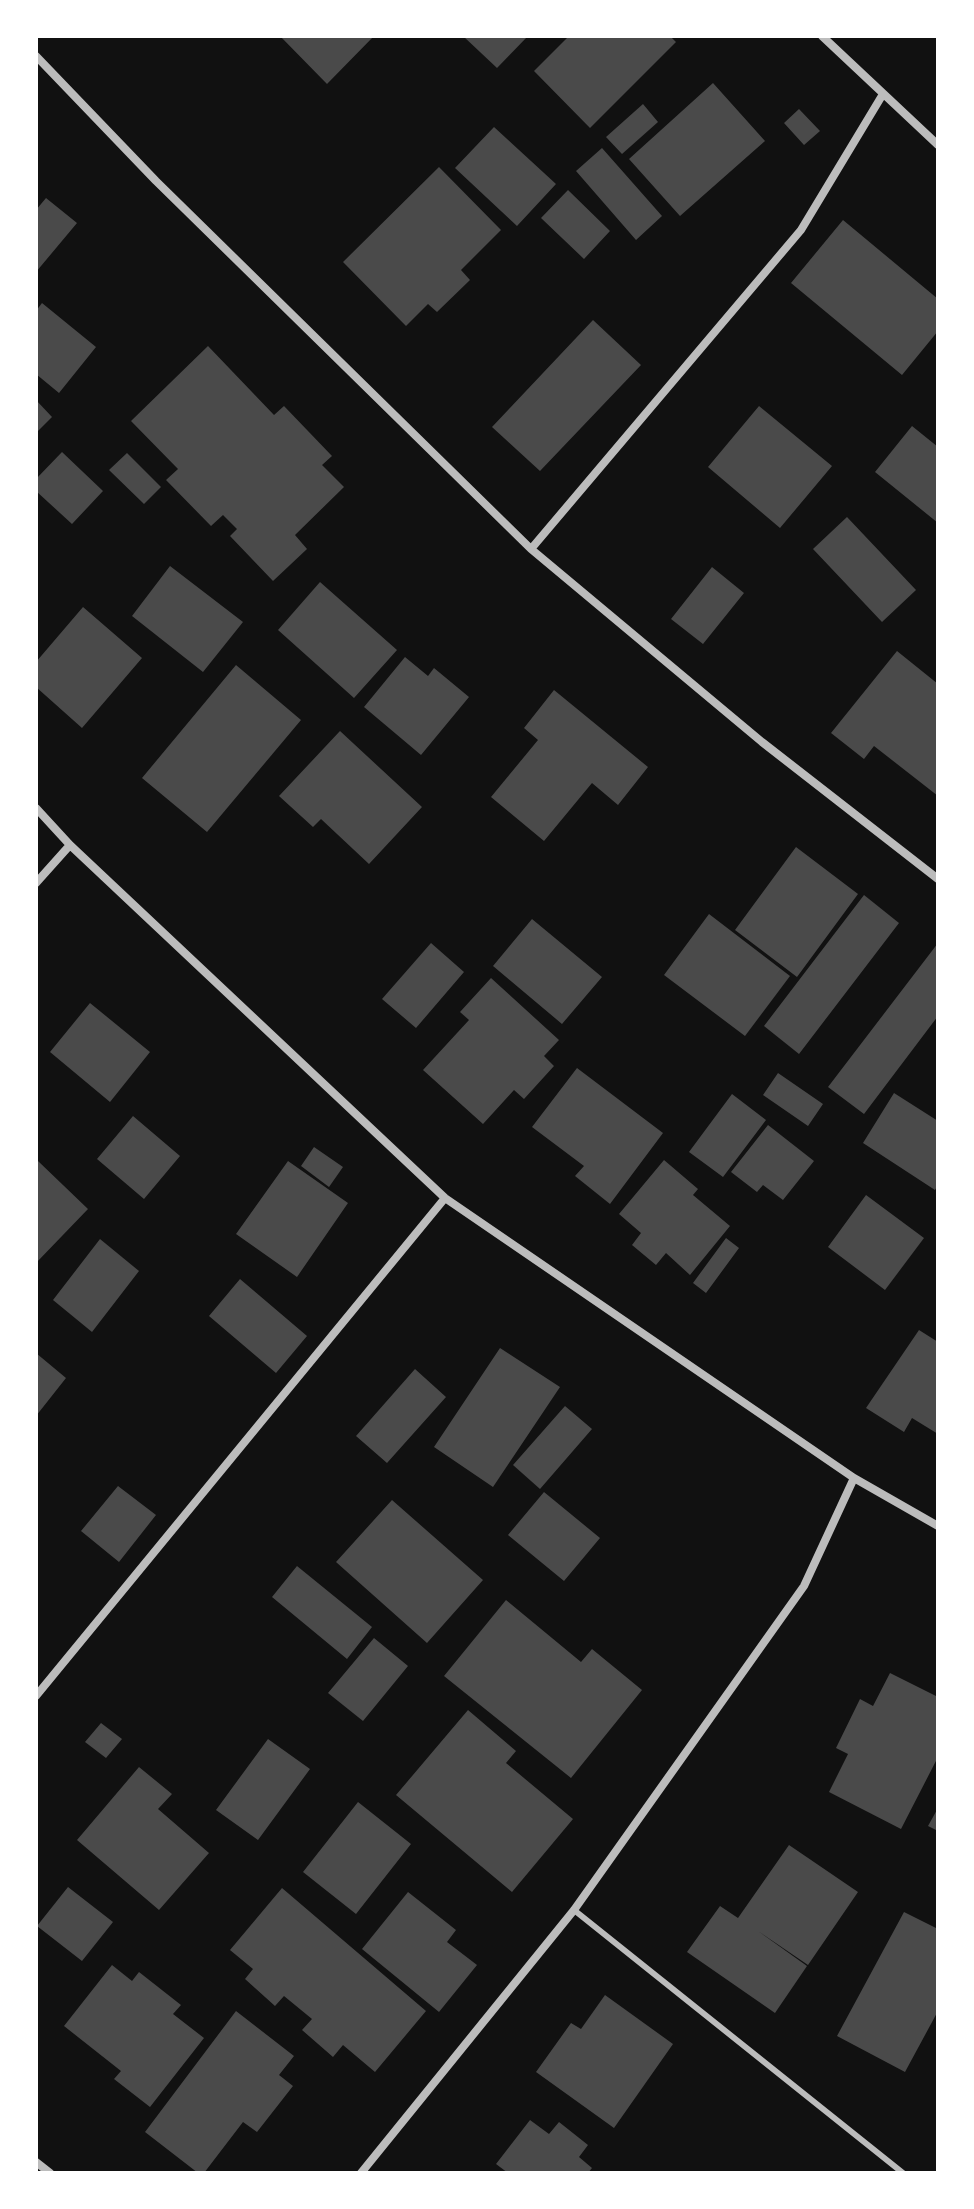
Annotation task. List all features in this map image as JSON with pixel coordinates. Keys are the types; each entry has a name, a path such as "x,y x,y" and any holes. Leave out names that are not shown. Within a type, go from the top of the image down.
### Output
{"street":[{"path":"822,36 938,145"},
{"path":"36,56 156,181 531,549 762,742 938,879"},
{"path":"531,549 801,230 883,94"},
{"path":"36,808 70,845 445,1198 854,1478 938,1526"},
{"path":"36,883 70,845"},
{"path":"36,1696 445,1198"},
{"path":"361,2173 574,1910 804,1586 854,1478"},
{"path":"36,2162 50,2173"}],"lane":[{"path":"574,1910 903,2173"}],"building":[{"path":"280,36 374,36 327,84"},
{"path":"463,36 528,36 497,68"},
{"path":"569,36 670,36 676,42 590,128 534,71"},
{"path":"713,83 765,141 680,216 629,159"},
{"path":"643,104 658,122 622,154 606,137"},
{"path":"799,109 820,131 804,145 784,123"},
{"path":"494,127 556,184 517,226 455,168"},
{"path":"602,148 662,216 636,240 576,171"},
{"path":"439,167 501,230 461,270 470,280 437,312 428,304 406,326 343,262"},
{"path":"568,190 610,231 584,259 541,218"},
{"path":"46,198 77,223 36,272 36,210"},
{"path":"843,220 938,299 938,331 902,375 791,283"},
{"path":"42,303 96,347 59,393 36,374 36,311"},
{"path":"593,320 641,365 540,471 492,427"},
{"path":"208,346 274,415 284,406 332,456 322,465 344,487 295,535 307,549 273,581 230,536 237,529 223,515 211,526 166,480 178,469 131,421"},
{"path":"36,400 52,417 36,433"},
{"path":"759,406 832,466 780,528 708,467"},
{"path":"912,426 938,447 938,523 875,472"},
{"path":"62,452 103,491 72,524 36,491 36,479"},
{"path":"127,453 161,487 144,504 109,470"},
{"path":"847,517 916,590 882,622 813,549"},
{"path":"170,566 243,622 203,672 132,616"},
{"path":"712,567 744,593 703,644 671,619"},
{"path":"320,582 397,650 354,698 278,630"},
{"path":"83,607 142,658 82,728 36,687 36,662"},
{"path":"897,651 938,684 938,796 874,746 864,759 831,733"},
{"path":"405,657 428,676 434,668 469,697 421,755 364,707"},
{"path":"236,665 301,720 207,832 142,778"},
{"path":"554,690 648,767 618,805 592,783 544,841 491,797 538,740 524,728"},
{"path":"340,731 422,807 369,864 321,819 313,827 279,796"},
{"path":"796,847 858,894 797,977 735,930"},
{"path":"864,895 899,923 799,1054 764,1026"},
{"path":"709,914 790,976 745,1036 664,975"},
{"path":"532,919 602,977 562,1024 493,966"},
{"path":"431,943 464,972 416,1028 382,999"},
{"path":"938,943 938,1016 864,1114 828,1087"},
{"path":"491,978 559,1040 544,1056 554,1066 524,1099 514,1090 483,1124 423,1070 469,1020 460,1012"},
{"path":"90,1003 150,1052 110,1102 50,1052"},
{"path":"577,1068 663,1133 610,1204 575,1176 584,1166 532,1127"},
{"path":"778,1073 823,1104 808,1126 763,1095"},
{"path":"894,1093 938,1121 938,1185 935,1190 863,1143"},
{"path":"732,1094 766,1120 723,1177 689,1152"},
{"path":"133,1116 180,1156 144,1199 97,1159"},
{"path":"768,1125 814,1161 783,1200 763,1185 757,1192 731,1172"},
{"path":"314,1147 343,1167 329,1187 301,1166"},
{"path":"664,1160 698,1189 693,1195 730,1226 690,1275 666,1253 656,1265 632,1245 641,1233 619,1214"},
{"path":"38,1161 88,1209 36,1263 36,1163"},
{"path":"288,1161 348,1203 297,1277 236,1234"},
{"path":"866,1195 924,1238 885,1290 828,1247"},
{"path":"726,1238 739,1248 706,1293 693,1283"},
{"path":"100,1239 139,1271 92,1332 53,1300"},
{"path":"240,1279 307,1336 276,1373 209,1316"},
{"path":"919,1330 938,1342 938,1434 912,1418 904,1432 866,1408"},
{"path":"500,1348 560,1387 493,1487 434,1447"},
{"path":"36,1353 66,1378 36,1416"},
{"path":"415,1369 446,1397 387,1463 356,1436"},
{"path":"565,1406 592,1429 540,1489 513,1465"},
{"path":"118,1486 156,1515 119,1562 81,1531"},
{"path":"544,1492 600,1538 564,1581 508,1535"},
{"path":"392,1500 483,1580 427,1643 336,1562"},
{"path":"297,1566 372,1627 347,1659 272,1597"},
{"path":"506,1600 581,1662 592,1649 642,1690 571,1778 444,1676"},
{"path":"374,1638 408,1666 363,1721 328,1693"},
{"path":"890,1673 938,1697 938,1757 901,1829 829,1792 848,1754 836,1748 860,1699 873,1706"},
{"path":"468,1710 516,1751 506,1763 573,1819 512,1892 396,1795"},
{"path":"101,1723 122,1739 106,1758 85,1742"},
{"path":"268,1739 310,1769 258,1840 216,1810"},
{"path":"139,1767 172,1794 158,1809 209,1853 159,1910 77,1840"},
{"path":"358,1802 411,1844 356,1914 303,1872"},
{"path":"938,1808 938,1831 928,1826"},
{"path":"789,1845 858,1892 808,1965 758,1931 807,1966 775,2013 687,1952 720,1906 738,1918"},
{"path":"68,1887 113,1922 82,1961 37,1926"},
{"path":"282,1888 426,2011 375,2072 343,2045 333,2057 302,2030 312,2019 284,1996 275,2006 245,1979 253,1969 230,1950"},
{"path":"408,1892 456,1930 447,1942 477,1965 439,2012 362,1949"},
{"path":"904,1912 938,1929 938,2011 905,2072 837,2036"},
{"path":"112,1965 132,1981 139,1972 181,2005 173,2014 204,2038 150,2107 114,2079 121,2071 64,2026"},
{"path":"605,1995 673,2044 614,2128 536,2072 571,2023 581,2029"},
{"path":"236,2011 294,2056 279,2075 293,2086 257,2132 243,2122 204,2173 198,2173 145,2132"},
{"path":"530,2120 549,2134 559,2122 588,2145 579,2157 592,2168 588,2173 508,2173 496,2164"}]}
